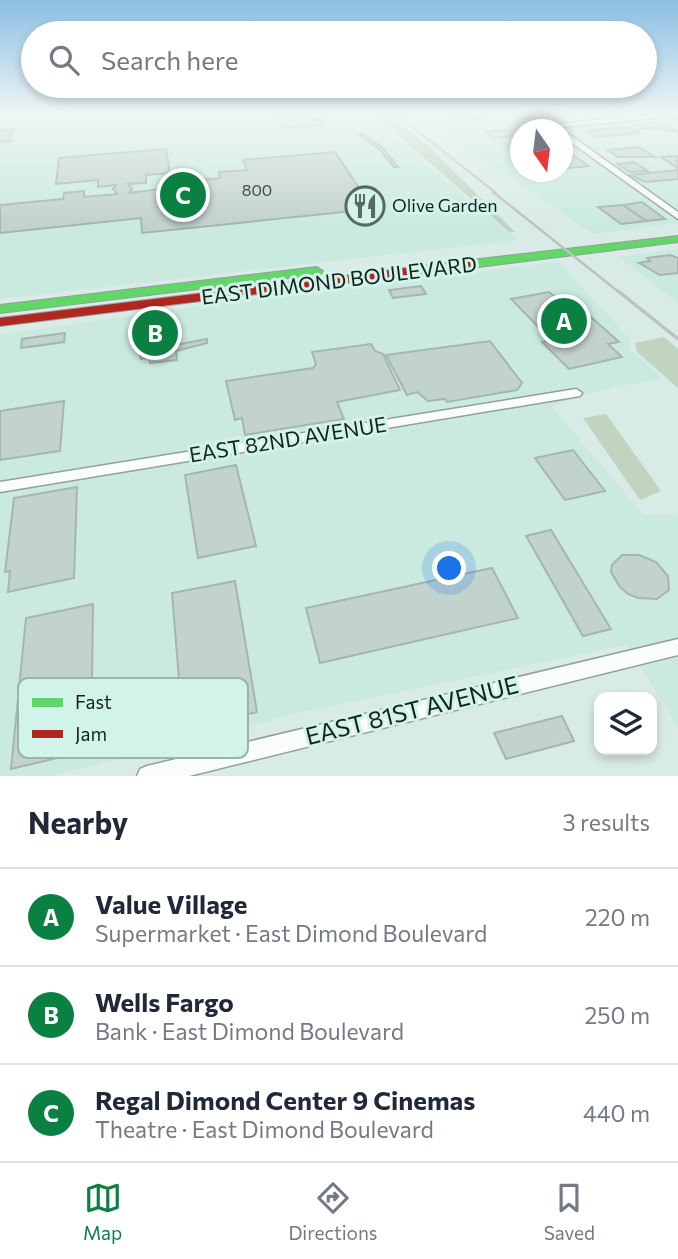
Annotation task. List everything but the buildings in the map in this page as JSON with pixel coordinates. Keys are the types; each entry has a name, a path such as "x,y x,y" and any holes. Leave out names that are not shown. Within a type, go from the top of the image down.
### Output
{"main road":[{"name":"EAST DIMOND BOULEVARD","path":"0,322 448,262 678,236"},
{"name":"EAST DIMOND BOULEVARD","path":"0,309 276,276 448,262"},
{"path":"124,307 140,299 220,289 276,276"},
{"path":"0,322 96,304 139,292"}],"street":[{"path":"589,150 678,216"},
{"name":"EAST 82ND AVENUE","path":"0,487 576,393"},
{"name":"EAST 81ST AVENUE","path":"248,751 678,647"},
{"name":"EAST 81ST AVENUE","path":"147,776 221,758"}],"shaded area":[{"path":"0,150 409,150 518,240 0,299"},
{"path":"415,150 432,150 515,232 509,232"},
{"path":"469,150 510,150 510,178"},
{"path":"573,150 678,150 678,223 593,234 516,182 573,182"},
{"path":"678,249 678,303 619,257"},
{"path":"559,262 629,338 631,350 663,379 612,387 551,406 644,515 678,514 678,728 627,645 303,712 248,726 248,678 18,678 18,758 121,758 50,776 0,776 0,335 230,301"},
{"path":"664,337 678,349 678,388 637,352 635,343"},
{"path":"606,414 661,491 640,500 583,418"}],"railway":[{"path":"442,150 496,193"},
{"path":"493,192 620,293"},
{"path":"618,291 678,339"}],"traffic: fast":[{"path":"471,264 678,239"},
{"path":"0,309 317,271"}],"traffic: jam":[{"path":"0,322 471,264"}],"place":[{"name":"Regal Dimond Center 9 Cinemas","path":"183,195"},
{"name":"Olive Garden","path":"365,206"},
{"name":"Value Village","path":"564,321"},
{"name":"Wells Fargo","path":"155,333"}]}
